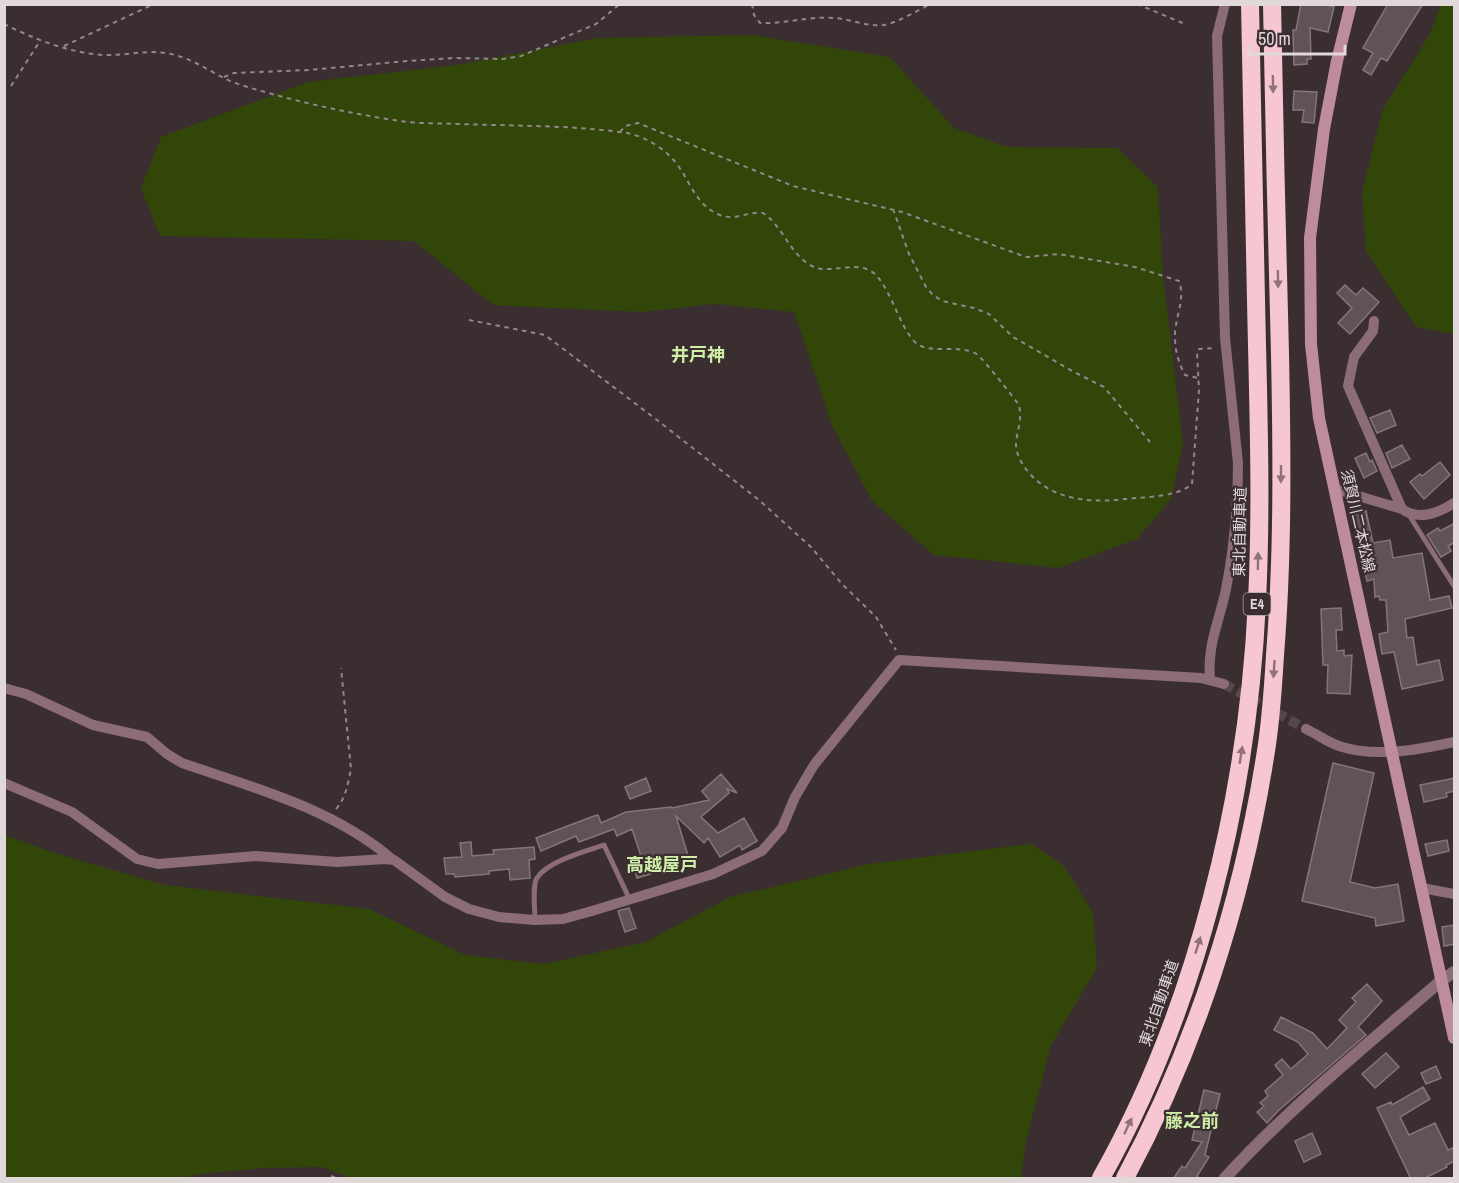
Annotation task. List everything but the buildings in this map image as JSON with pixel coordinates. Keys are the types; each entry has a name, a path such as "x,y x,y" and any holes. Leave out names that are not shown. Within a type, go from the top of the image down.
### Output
{"highway":[{"name":"東北自動車道","path":"1101,1179 1152,1074 1178,1008 1223,855 1242,754 1251,683 1257,601 1259,441 1250,4"},
{"name":"E4","path":"1125,1179 1171,1084 1221,947 1245,859 1265,756 1279,603 1281,510 1272,4"}],"main road":[{"name":"須賀川二本松線","path":"1351,4 1324,129 1310,238 1311,344 1319,418 1455,1038"}],"street":[{"path":"1210,680 1208,660 1211,640 1227,582 1238,484 1226,348 1217,36 1225,4"},
{"path":"1374,321 1373,331 1354,357 1348,386 1406,512"},
{"path":"1335,489 1406,512 1429,515 1455,503"},
{"path":"4,688 26,694 93,725 147,737 182,763 258,789 328,817 371,841 445,897 469,909 499,917 536,920 563,918 713,874 762,851 782,828 795,797 814,765 866,702 885,674 899,660 1201,678 1224,684"},
{"path":"1306,729 1339,746 1360,751 1393,751 1455,742"},
{"path":"4,783 72,812 137,859 147,863 176,863 256,856 337,862 394,860"},
{"path":"1422,888 1455,894"},
{"path":"1225,1179 1292,1113 1442,980 1455,972"}],"lane":[{"path":"1406,512 1455,586"},
{"path":"536,920 534,885 537,877 567,858 604,845 629,898"}],"path":[{"path":"62,46 154,4"},
{"path":"224,77 234,73 309,70 454,58 503,59 521,56 596,24 620,4"},
{"path":"752,4 754,15 760,23 774,24 834,18 886,25 931,4"},
{"path":"1137,4 1185,24"},
{"path":"4,24 40,41 102,55 155,51 176,55 239,84 310,104 403,122 555,127 620,133 647,139 664,151 680,169 698,199 713,211 730,217 758,212 770,218 810,266 817,268 855,266 866,269 876,275 891,297 916,343 925,347 959,349 978,355 1018,404 1019,423 1016,445 1019,460 1033,477 1060,495 1086,501 1104,502 1163,495 1188,488 1192,484 1199,390 1197,352 1199,349 1226,348"},
{"path":"11,86 40,41"},
{"path":"620,133 625,126 639,123 793,186 893,209 1026,257 1059,254 1135,267 1179,281 1182,290 1174,337 1179,365 1185,375 1198,378"},
{"path":"893,209 909,254 926,287 933,295 942,301 974,308 989,315 1013,337 1104,387 1150,442"},
{"path":"469,320 545,335 759,500 811,547 842,584 876,617 896,649 899,660"},
{"path":"328,817 342,803 351,769 341,668"},
{"path":"331,1176 336,1179"}],"green space":[{"path":"1441,5 1454,5 1454,334 1416,327 1366,251 1362,192 1383,109 1430,34"},
{"path":"751,35 890,57 954,128 1007,147 1117,148 1158,187 1163,276 1183,444 1171,499 1137,539 1058,568 934,555 872,501 832,425 794,312 715,304 641,312 493,305 414,241 160,236 141,188 161,137 308,82 457,65 597,38"},
{"path":"5,835 51,852 165,885 369,909 465,955 544,964 646,942 730,897 869,864 1031,844 1063,865 1093,912 1097,968 1051,1045 1026,1141 1021,1178 350,1178 323,1167 263,1168 179,1178 5,1178"}],"tunnel":[{"path":"1224,684 1306,729"}],"district":[{"name":"井戸神","path":"698,355"},
{"name":"高越屋戸","path":"662,865"},
{"name":"藤之前","path":"1192,1121"}]}
